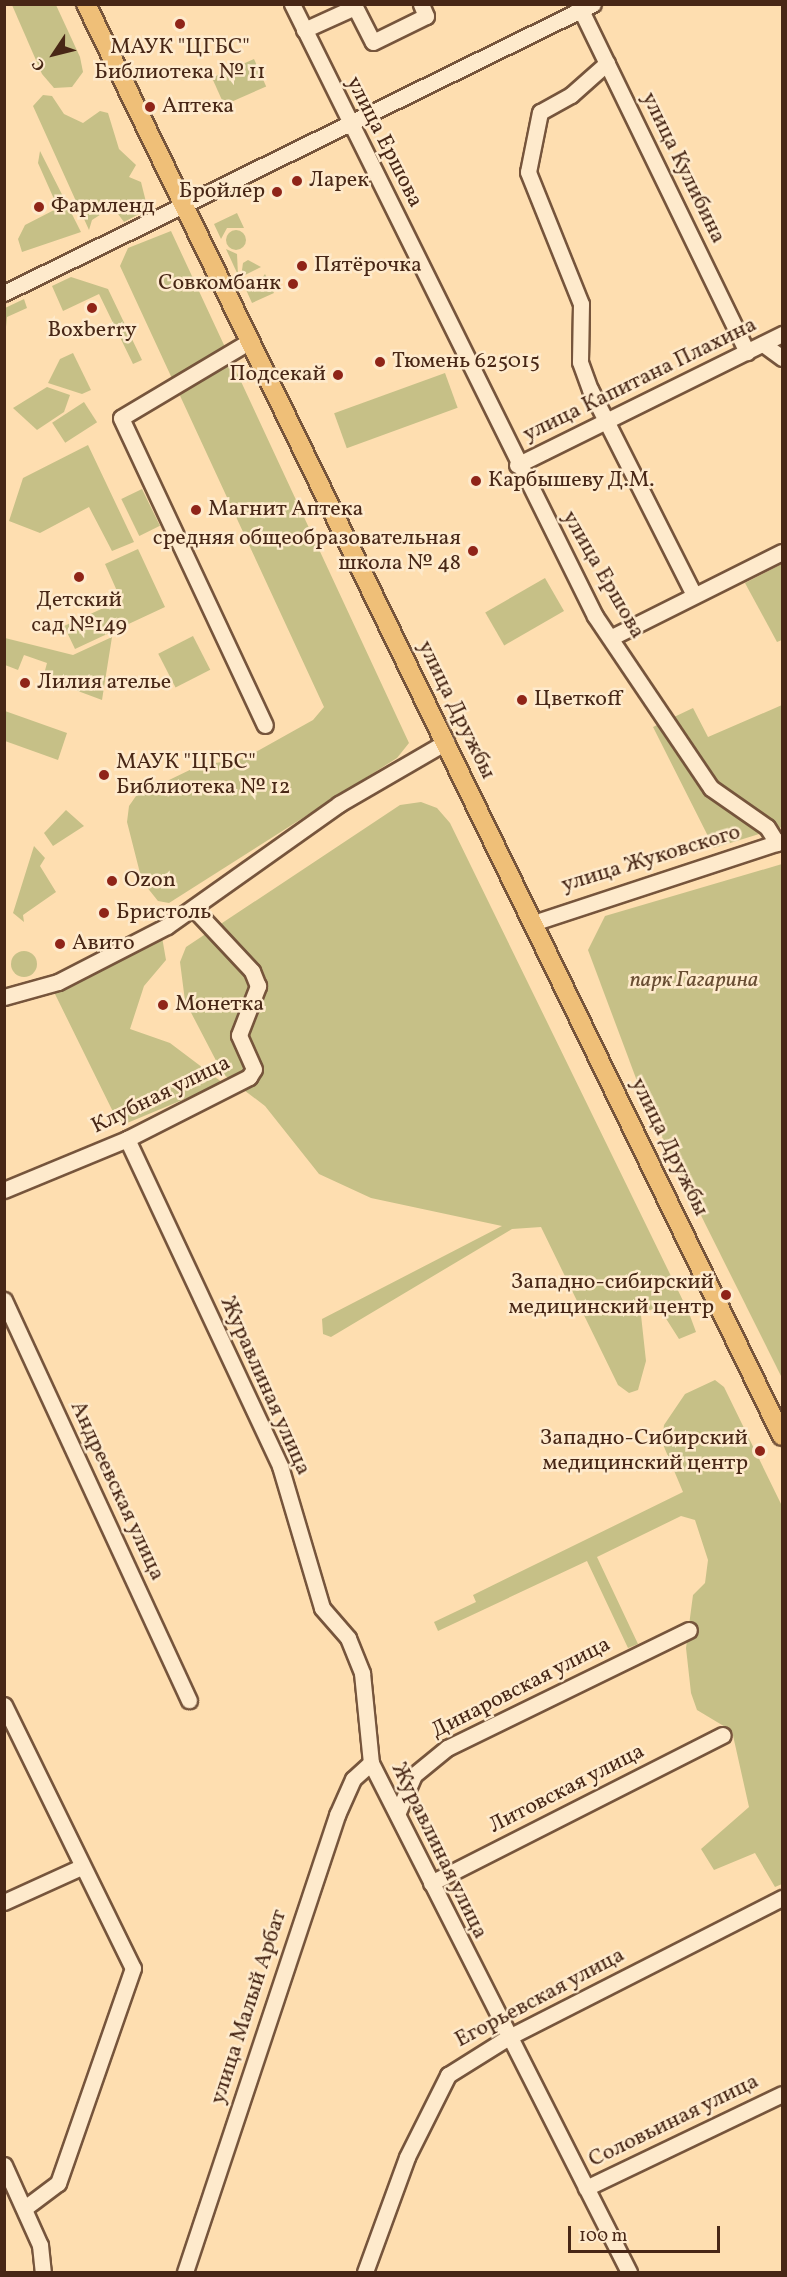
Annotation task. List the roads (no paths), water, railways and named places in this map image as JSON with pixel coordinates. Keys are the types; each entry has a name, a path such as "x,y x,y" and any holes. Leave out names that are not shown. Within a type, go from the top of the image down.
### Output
{"main road":[{"name":"улица Дружбы","path":"86,4 783,1436"}],"street":[{"name":"улица Ершова","path":"292,4 517,465 595,616 612,637 711,788 767,827 780,842"},
{"path":"304,30 355,7 373,42 426,16 421,4"},
{"path":"4,293 584,6"},
{"name":"улица Кулибина","path":"584,6 607,63 747,352"},
{"path":"607,63 571,95 540,112 528,172 581,304 580,362 606,422 694,595"},
{"name":"улица Капитана Плахина","path":"517,465 783,334"},
{"path":"250,341 121,418 265,725"},
{"path":"763,344 783,358"},
{"path":"612,637 783,552"},
{"path":"4,996 58,982 193,908 339,804 446,742"},
{"name":"улица Жуковского","path":"533,923 780,842"},
{"name":"Клубная улица","path":"4,1190 127,1139 240,1083 254,1069 239,1035 258,986 252,971 193,908"},
{"name":"Журавлиная улица","path":"127,1139 280,1466 322,1608 348,1638 362,1673 370,1763 398,1812 507,2038 629,2272"},
{"name":"Андреевская улица","path":"4,1300 189,1700"},
{"name":"Динаровская улица","path":"398,1812 414,1775 447,1748 689,1630"},
{"path":"4,1705 81,1867 133,1968 58,2183 26,2207"},
{"name":"Литовская улица","path":"431,1883 723,1736"},
{"name":"улица Малый Арбат","path":"185,2272 337,1815 353,1779 370,1763"},
{"path":"4,1902 81,1867"},
{"name":"Егорьевская улица","path":"365,2272 407,2157 441,2084 507,2038 783,1898"},
{"name":"Соловьиная улица","path":"586,2188 783,2094"},
{"path":"4,2165 26,2207 43,2272"}],"place":[{"name":"МАУК \"ЦГБС\" Библиотека № 11","path":"180,24"},
{"name":"Аптека","path":"150,107"},
{"name":"Ларек","path":"297,181"},
{"name":"Бройлер","path":"277,192"},
{"name":"Фармленд","path":"39,207"},
{"name":"Пятёрочка","path":"302,266"},
{"name":"Совкомбанк","path":"293,284"},
{"name":"Boxberry","path":"92,308"},
{"name":"Тюмень 625015","path":"380,362"},
{"name":"Подсекай","path":"338,375"},
{"name":"Карбышеву Д.М.","path":"476,481"},
{"name":"Магнит Аптека","path":"196,510"},
{"name":"средняя общеобразовательная школа № 48","path":"473,551"},
{"name":"Детский сад №149","path":"79,577"},
{"name":"Лилия ателье","path":"25,683"},
{"name":"Цветкоff","path":"522,700"},
{"name":"МАУК \"ЦГБС\" Библиотека № 12","path":"104,775"},
{"name":"Ozon","path":"112,881"},
{"name":"Бристоль","path":"104,913"},
{"name":"Авито","path":"60,944"},
{"name":"Монетка","path":"163,1005"},
{"name":"Западно-сибирский медицинский центр","path":"726,1295"},
{"name":"Западно-Сибирский медицинский центр","path":"760,1451"}],"park label":[{"name":"парк Гагарина","path":"694,981"}]}
